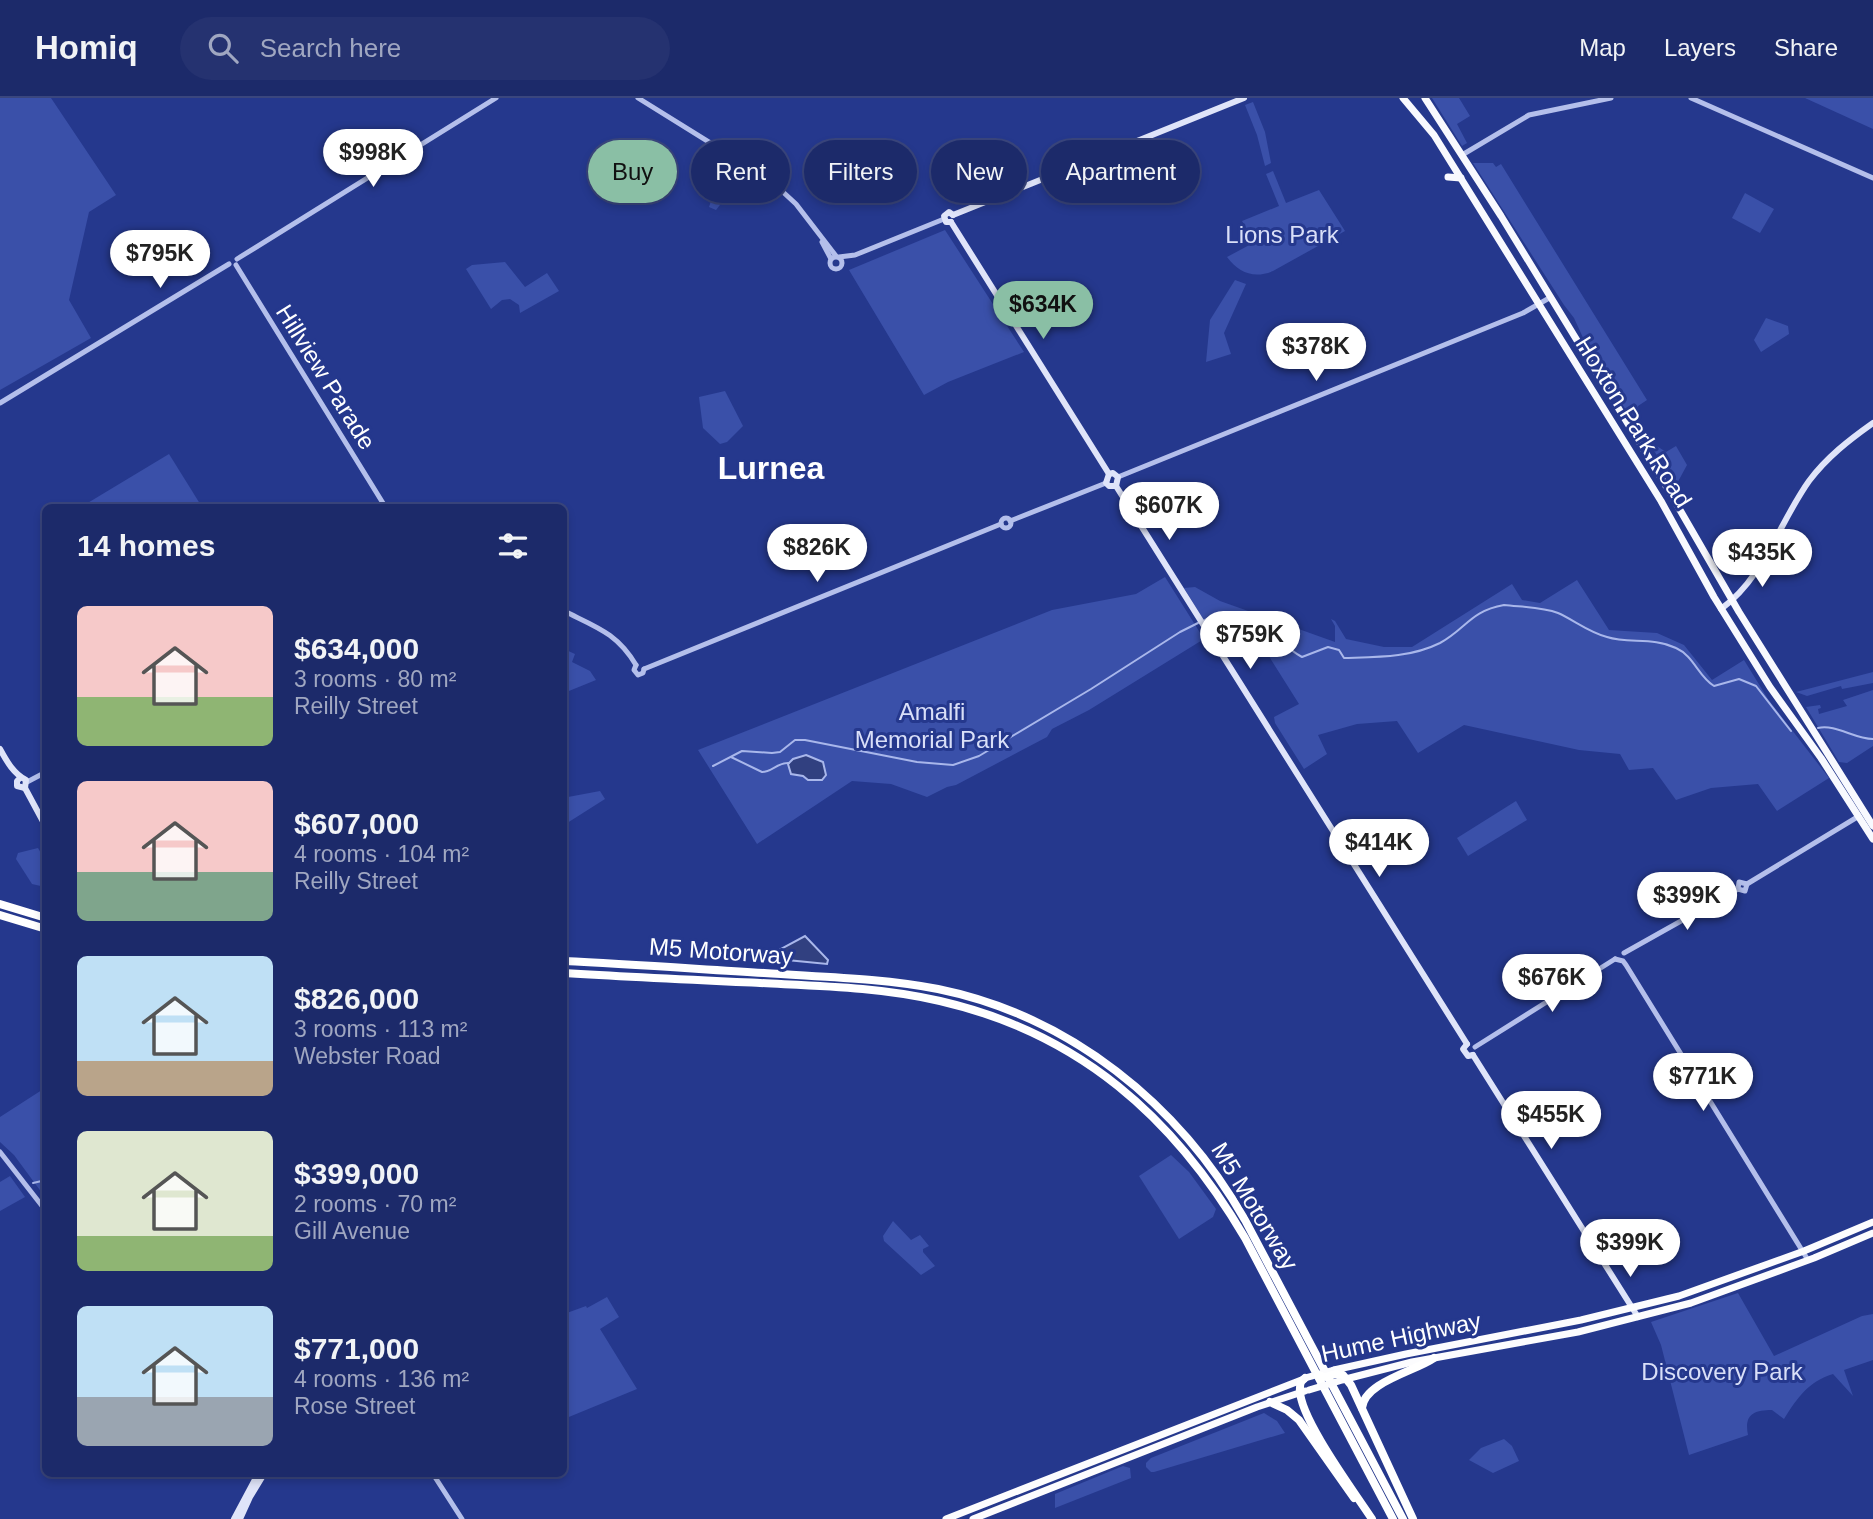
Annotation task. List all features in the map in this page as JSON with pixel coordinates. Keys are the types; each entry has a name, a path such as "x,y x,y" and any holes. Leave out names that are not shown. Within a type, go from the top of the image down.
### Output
{"highway":[{"path":"0,904 42,917"},
{"path":"0,915 42,928"},
{"name":"M5 Motorway","path":"567,961 857,979 937,989 986,1002 1014,1013 1091,1053 1160,1107 1187,1135 1224,1184 1403,1519"},
{"name":"M5 Motorway","path":"567,973 846,988 924,997 1006,1021 1088,1064 1119,1086 1160,1123 1213,1187 1245,1238 1393,1519"},
{"name":"Hume Highway","path":"973,1519 1269,1402 1305,1392 1339,1376 1632,1308 1700,1289 1804,1251 1873,1222"},
{"name":"Hume Highway","path":"1339,1376 1578,1332 1638,1317 1690,1303 1873,1233"},
{"path":"1362,1410 1363,1402 1379,1387 1434,1358"},
{"path":"1318,1375 1339,1376 1362,1410 1413,1519"},
{"name":"Hume Highway","path":"946,1519 1318,1375"},
{"path":"1305,1378 1300,1385 1305,1392 1317,1433 1372,1519"},
{"path":"1269,1402 1287,1410 1299,1420 1345,1488 1372,1519"}],"main road":[{"path":"1109,474 949,219 1244,98"},
{"name":"Hoxton Park Road","path":"1403,98 1430,129 1461,178 1665,508 1721,609 1770,687 1873,826"},
{"name":"Hoxton Park Road","path":"1425,98 1551,297 1863,813 1873,839"},
{"path":"1448,177 1461,178"},
{"path":"1721,609 1733,601 1755,576 1780,528 1815,473 1839,448 1873,423"},
{"path":"1109,474 1113,473 1118,477 1116,486 1467,1044 1474,1051 1638,1317"},
{"path":"1109,474 1106,482 1109,486 1116,486"},
{"path":"0,749 20,778 17,786 26,785 42,819"},
{"path":"1467,1044 1465,1053 1470,1056 1474,1051"},
{"path":"234,1519 256,1477"},
{"path":"240,1519 262,1477"}],"street":[{"path":"0,403 234,262 496,98"},
{"path":"638,98 770,180 796,204 842,265"},
{"path":"1462,155 1529,115 1611,98"},
{"path":"1691,98 1873,178"},
{"path":"855,255 838,269 830,265 835,258 855,255 949,219"},
{"name":"Hillview Parade","path":"234,262 384,504"},
{"path":"1118,477 1539,305 1551,297"},
{"path":"567,613 614,637 636,665 641,665 644,669 1001,524 1007,528 1010,521 1106,482"},
{"path":"26,785 42,775"},
{"path":"1474,1051 1615,959 1618,951 1624,953 1738,889 1740,882 1747,884 1863,813"},
{"path":"1624,953 1623,961 1808,1260"},
{"path":"1615,959 1623,961"},
{"path":"0,1153 42,1206"},
{"path":"435,1477 462,1519"}],"green space":[{"path":"0,98 51,98 116,195 89,212 69,300 91,338 0,390"},
{"path":"1432,98 1459,98 1470,116 1457,124 1467,143 1462,146"},
{"path":"1805,98 1873,98 1873,129"},
{"path":"1253,102 1265,132 1271,163 1265,166 1245,105"},
{"path":"1473,163 1493,163 1496,167 1501,164 1647,400 1638,406 1640,431 1622,404 1626,399 1624,395 1617,396 1574,318"},
{"name":"Lions Park","path":"1273,171 1286,203 1319,190 1345,231 1273,271 1247,273 1227,257 1255,242 1242,221 1279,206 1266,174"},
{"path":"1745,193 1774,209 1760,233 1732,218"},
{"path":"710,203 721,203 716,210 709,207"},
{"path":"945,230 1024,352 948,382 924,395 849,270"},
{"path":"505,262 525,287 547,273 559,291 520,313 519,305 510,299 502,300 491,309 466,269 472,265"},
{"path":"1235,280 1246,284 1224,333 1231,354 1206,362 1210,320"},
{"path":"1766,318 1788,326 1789,334 1761,352 1754,340"},
{"path":"725,391 743,426 727,442 720,444 703,428 699,397"},
{"path":"1646,439 1666,452 1676,446 1687,465 1674,489 1655,452 1645,443"},
{"path":"169,454 200,504 86,504"},
{"name":"Amalfi Memorial Park","path":"1165,577 1204,639 1089,710 1052,729 1047,737 956,785 927,797 891,784 852,781 757,844 698,750 1052,610 1136,594"},
{"path":"1577,580 1609,630 1657,633 1684,645 1712,680 1744,660 1768,699 1829,778 1777,811 1758,784 1711,788 1676,800 1653,768 1629,770 1620,754 1579,750 1464,725 1418,753 1397,721 1357,724 1318,735 1327,754 1304,769 1275,723 1274,717 1299,704 1265,650 1232,635 1218,643 1184,588 1195,587 1220,601 1335,642 1335,626 1331,619 1346,639 1384,647 1412,647 1512,584 1522,600 1540,603"},
{"path":"567,650 575,654 572,662 590,671 596,680 567,692"},
{"path":"1873,672 1873,683 1842,689 1841,686 1807,696 1796,692"},
{"path":"1873,690 1873,746 1847,763 1839,762 1806,707 1820,705 1819,714 1847,706 1843,700"},
{"path":"567,791 568,797 600,791 605,799 567,823"},
{"path":"1516,801 1527,820 1468,856 1457,838"},
{"path":"38,848 42,855 42,886 32,884 16,859 18,853"},
{"path":"42,1090 42,1193 14,1155 0,1142 0,1117"},
{"path":"1171,1155 1189,1172 1216,1209 1213,1217 1179,1239 1139,1176"},
{"path":"10,1176 25,1197 0,1211 0,1182"},
{"path":"893,1221 911,1240 920,1235 929,1246 923,1249 923,1252 935,1266 921,1275 884,1241 883,1236"},
{"name":"Discovery Park","path":"1738,1293 1774,1356 1862,1316 1873,1314 1873,1360 1844,1370 1853,1396 1833,1374 1824,1377 1804,1391 1784,1419 1772,1410 1760,1411 1749,1418 1748,1435 1689,1455 1661,1345 1651,1322"},
{"path":"607,1297 619,1317 600,1329 637,1389 567,1418 567,1313 586,1306 587,1308"},
{"path":"1264,1413 1277,1421 1285,1433 1154,1472 1146,1467 1151,1458"},
{"path":"1504,1439 1512,1446 1519,1461 1493,1473 1469,1460 1481,1448"},
{"path":"1123,1466 1130,1468 1131,1478 1055,1508 1055,1494"}],"shaded area":[{"path":"806,755 823,762 826,775 822,780 808,780 803,776 791,774 788,764 793,759"},
{"path":"805,936 828,960 827,964 777,959 777,951"}],"waterway":[{"path":"1203,621 1217,614 1245,621 1271,632 1302,657 1328,647 1339,650 1344,658 1417,652 1449,638 1483,612 1504,605 1545,610 1558,613 1607,637 1658,643 1676,648 1687,656 1714,686 1739,679 1756,686 1791,731"},
{"path":"713,766 742,751 780,752 795,740 917,762 953,765 979,756 1198,623"},
{"path":"1818,728 1832,728 1873,739"},
{"path":"731,757 762,772 789,763"},
{"path":"33,1183 42,1181"}],"district":[{"name":"Lurnea","path":"771,468"}]}
